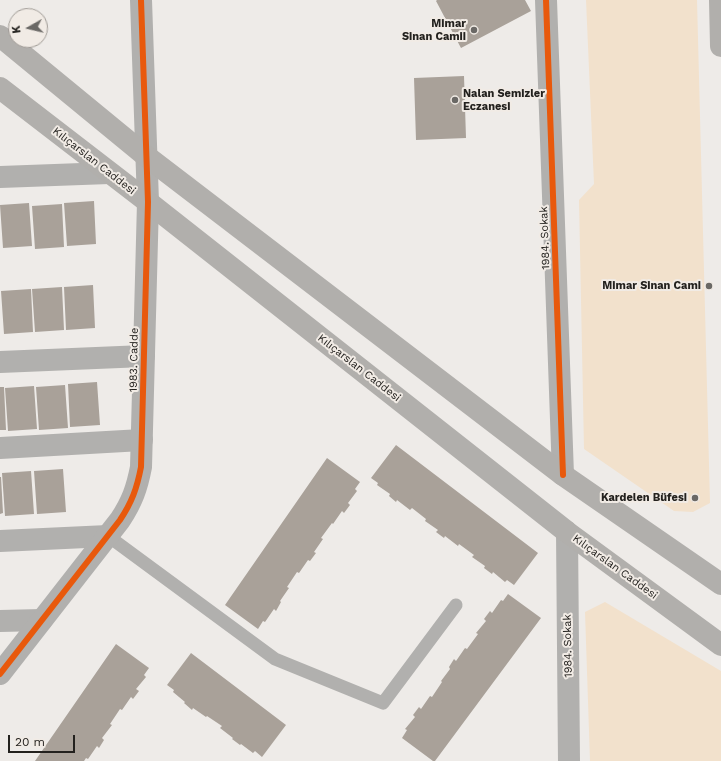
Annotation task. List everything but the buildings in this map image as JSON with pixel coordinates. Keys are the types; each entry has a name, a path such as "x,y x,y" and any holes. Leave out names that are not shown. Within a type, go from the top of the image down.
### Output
{"main road":[{"path":"720,0 721,46"},
{"path":"0,36 146,156 563,475 721,584"},
{"name":"Kılıçarslan Caddesi","path":"0,88 148,202 567,532 721,645"}],"street":[{"name":"1983. Cadde","path":"0,674 128,509 136,489 141,467 148,202 141,0"},
{"name":"1984. Sokak","path":"546,0 563,475"},
{"path":"0,177 109,173"},
{"path":"0,362 144,356"},
{"path":"0,448 142,440"},
{"name":"1984. Sokak","path":"567,532 569,761"},
{"path":"0,541 108,536"},
{"path":"0,621 42,620"}],"lane":[{"path":"108,536 275,659 383,703 456,605"}],"shaded area":[{"path":"586,0 697,0 710,503 693,512 674,511 584,449 579,200 594,184"},
{"path":"605,602 721,671 721,761 590,761 585,612"}],"cycle path":[{"path":"0,674 120,520 131,501 141,467 148,202 141,0"},
{"path":"546,0 563,475"}],"place":[{"name":"Mimar Sinan Camii","path":"474,30"},
{"name":"Nalan Semizler Eczanesi","path":"455,100"},
{"name":"Mimar Sinan Cami","path":"709,286"},
{"name":"Kardelen Büfesi","path":"695,498"}]}
